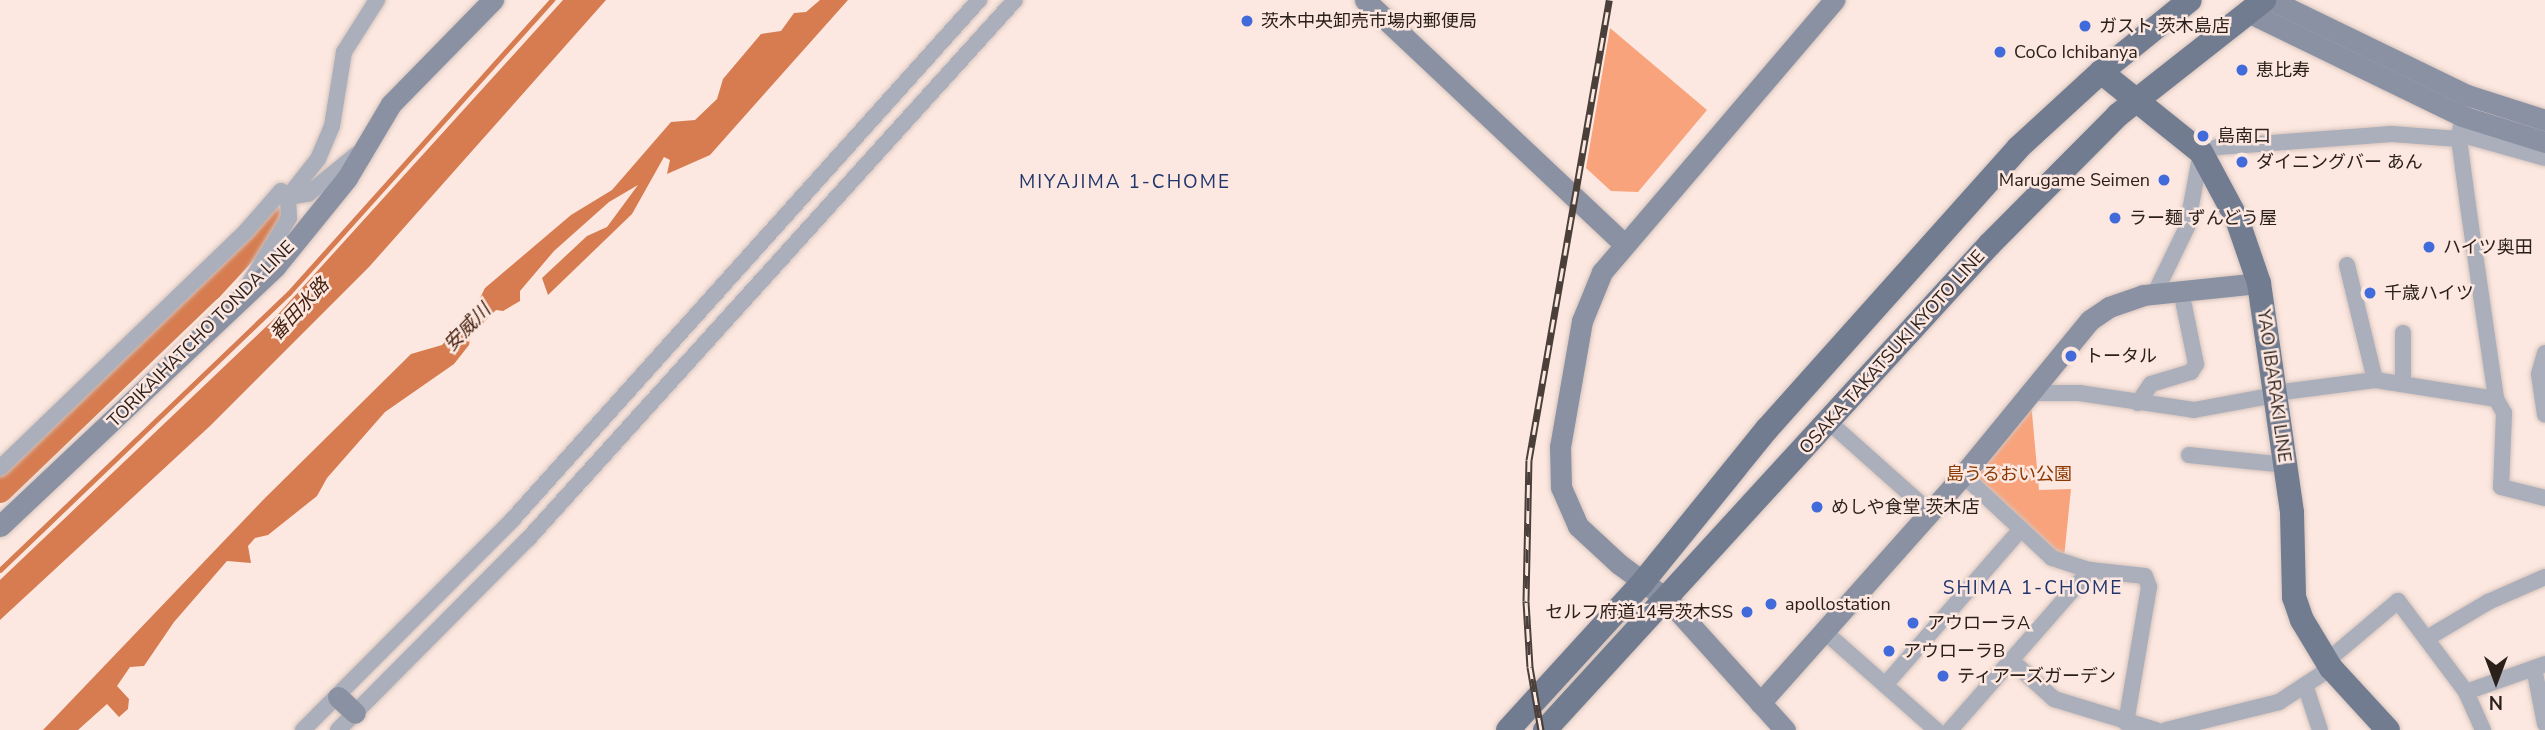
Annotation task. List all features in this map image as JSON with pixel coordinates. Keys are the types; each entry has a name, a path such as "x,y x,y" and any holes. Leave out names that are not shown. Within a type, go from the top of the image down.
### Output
{"main road":[{"path":"1508,730 1643,582 1767,429 2018,148 2101,72 2190,0"},
{"name":"OSAKA TAKATSUKI KYOTO LINE","path":"1549,728 1990,244 2135,102 2246,4"},
{"name":"YAO IBARAKI LINE","path":"2101,72 2135,102 2201,152 2237,219 2259,283 2292,513 2294,597 2302,620 2329,665 2388,730"}],"street":[{"path":"239,302 289,218 288,197 318,159 332,127 344,52 377,0"},
{"name":"TORIKAIHATCHO TONDA LINE","path":"0,526 239,302 291,247 347,178 391,104 493,0"},
{"path":"289,730 305,728 513,520 979,0"},
{"path":"338,697 346,725 528,539 1014,0"},
{"path":"1365,0 1623,243"},
{"path":"1784,730 1668,600 1578,526 1561,486 1560,467 1585,313 1602,272 1623,243 1834,0"},
{"path":"2272,0 2467,95 2545,120"},
{"path":"2246,4 2460,130 2545,158"},
{"path":"2467,95 2460,130 2496,399 2504,413 2501,487 2545,498"},
{"path":"2155,293 2187,227 2201,152 2218,147 2460,130 2545,142"},
{"path":"0,468 246,231 281,191 288,197 308,194 366,146"},
{"path":"2347,265 2375,380"},
{"path":"1760,703 1964,475 2090,320 2120,302 2155,293 2259,283"},
{"path":"2138,403 2151,384 2191,372 2196,364 2181,291"},
{"path":"2403,333 2403,384"},
{"path":"2545,353 2539,374 2545,415"},
{"path":"2028,393 2079,393 2194,410 2275,394 2375,380 2496,399"},
{"path":"1829,422 1930,512"},
{"path":"2189,455 2285,465"},
{"path":"1964,475 2052,558 2090,570 2145,576 2149,587 2128,725"},
{"path":"1885,685 2021,529"},
{"path":"1950,730 2090,570"},
{"path":"2429,637 2488,602 2545,577"},
{"path":"2166,730 2230,722 2279,702 2329,665 2398,601 2429,637 2466,692 2483,730"},
{"path":"1825,632 1936,730"},
{"path":"2012,660 2054,699 2128,725 2156,730"},
{"path":"2466,692 2539,666 2545,724"},
{"path":"2305,685 2320,730"}],"green space":[{"path":"1610,28 1707,110 1638,192 1611,191 1586,168"},
{"name":"島うるおい公園","path":"2031,402 2039,490 2071,489 2064,558 1975,483 1975,473"}],"water":[{"name":"番田水路","path":"563,0 606,0 369,267 210,426 0,620 0,580 272,321"},
{"name":"安威川","path":"820,0 848,0 710,155 667,174 670,160 664,157 632,214 548,295 542,278 587,236 607,227 638,185 609,202 554,251 520,291 520,301 503,311 496,310 471,335 469,345 454,364 385,412 327,478 317,496 268,535 255,538 248,546 251,563 227,561 174,622 144,666 130,667 117,686 129,699 128,709 119,717 107,704 78,730 43,730 264,499 411,354 442,345 475,308 485,288 571,215 612,190 671,122 695,120 717,99 723,79 761,34 781,31 794,13 806,12"}],"waterway":[{"name":"番田水路","path":"0,570 289,293 552,0"},
{"path":"0,490 210,288 281,212"}],"railway":[{"path":"1541,730 1530,667 1526,601 1529,460 1609,0"}],"place":[{"name":"茨木中央卸売市場内郵便局","path":"1247,21"},
{"name":"ガスト 茨木島店","path":"2085,26"},
{"name":"CoCo Ichibanya","path":"2000,52"},
{"name":"恵比寿","path":"2242,70"},
{"name":"島南口","path":"2203,136"},
{"name":"ダイニングバー あん","path":"2242,162"},
{"name":"Marugame Seimen","path":"2164,180"},
{"name":"ラー麺 ずんどう屋","path":"2115,218"},
{"name":"ハイツ奥田","path":"2429,247"},
{"name":"千歳ハイツ","path":"2370,293"},
{"name":"トータル","path":"2071,356"},
{"name":"めしや食堂 茨木店","path":"1817,507"},
{"name":"apollostation","path":"1771,604"},
{"name":"セルフ府道14号茨木SS","path":"1747,612"},
{"name":"アウローラA","path":"1913,623"},
{"name":"アウローラB","path":"1889,651"},
{"name":"ティアーズガーデン","path":"1943,676"}],"district":[{"name":"MIYAJIMA 1-CHOME","path":"1125,183"},
{"name":"SHIMA 1-CHOME","path":"2033,589"}]}
